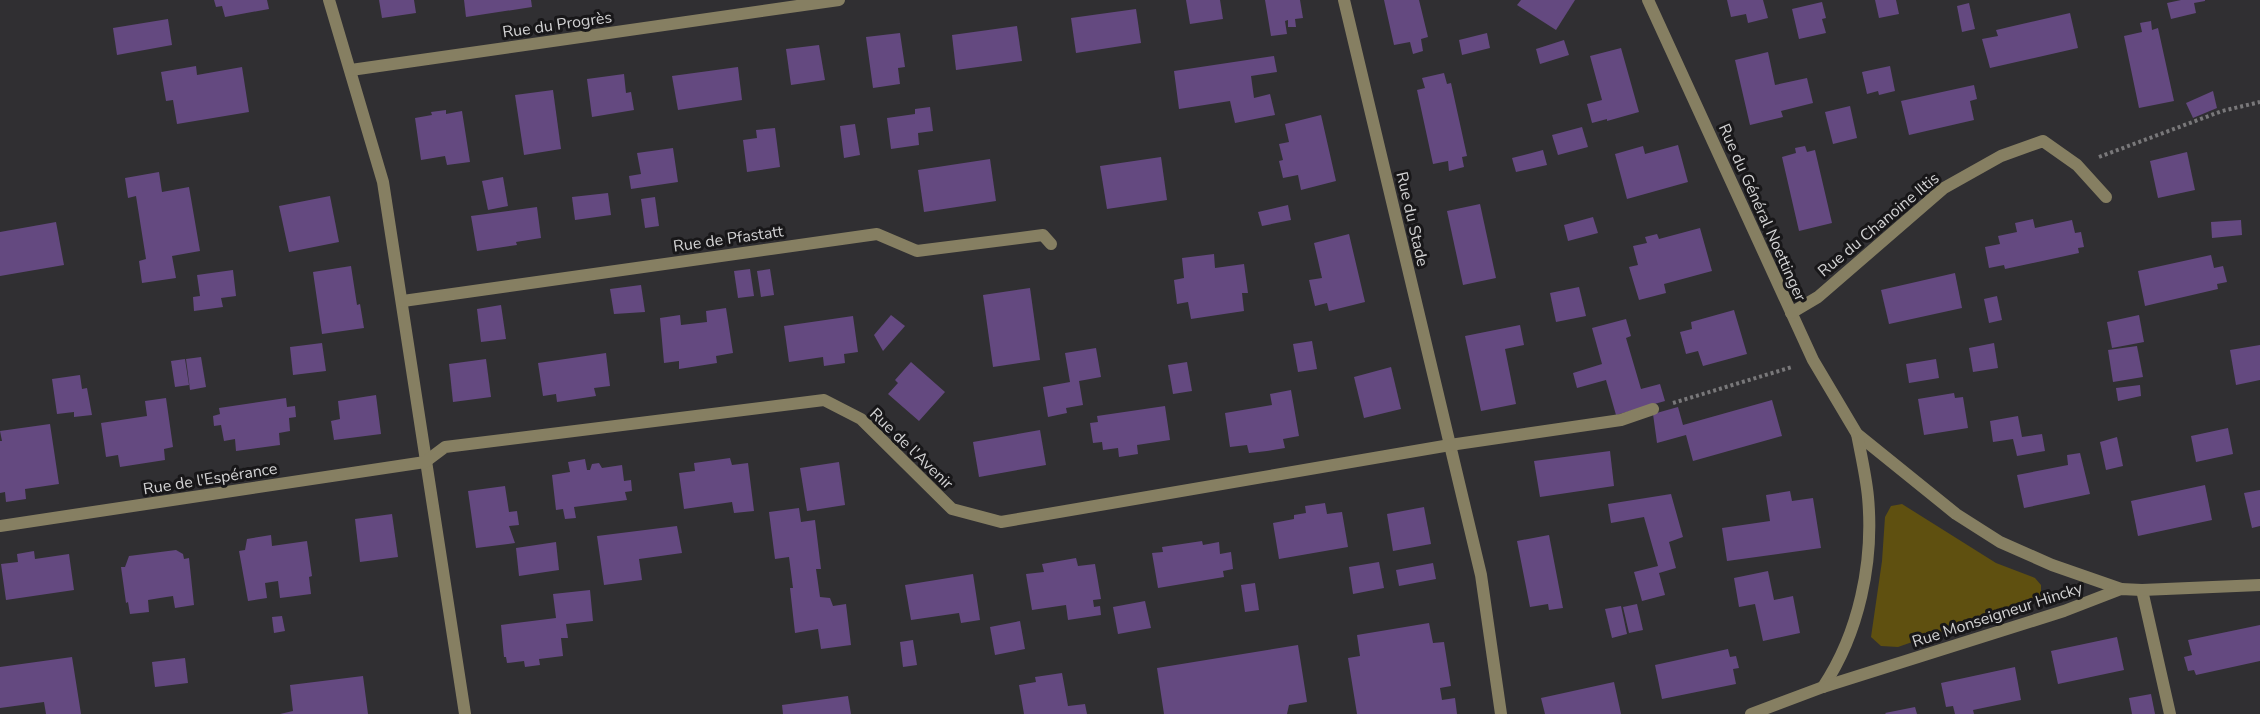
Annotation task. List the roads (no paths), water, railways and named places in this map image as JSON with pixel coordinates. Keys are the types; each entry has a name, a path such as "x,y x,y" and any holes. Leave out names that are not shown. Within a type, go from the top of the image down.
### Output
{"street":[{"path":"330,0 383,182 465,714"},
{"name":"Rue du Progrès","path":"351,70 839,0"},
{"name":"Rue du Stade","path":"1344,0 1481,575 1501,714"},
{"name":"Rue du Général Noettinger","path":"1651,2 1813,360 1857,434 1956,514 2000,542 2052,566 2121,589"},
{"name":"Rue du Chanoine Iltis","path":"1791,313 1818,297 1944,188 2001,156 2043,141 2076,165 2106,197"},
{"name":"Rue de Pfastatt","path":"403,301 877,234 917,251 1043,235 1051,244"},
{"name":"Rue de l'Avenir","path":"425,462 446,447 824,400 861,419 952,509 1001,522 1450,445"},
{"path":"1450,445 1621,420 1653,409"},
{"name":"Rue du Général Noettinger","path":"1823,687 1837,667 1857,610 1867,571 1868,496 1857,434"},
{"name":"Rue de l'Espérance","path":"0,526 425,462"},
{"name":"Rue Monseigneur Hincky","path":"1751,714 1823,687 2064,611 2121,589 2260,585"},
{"path":"2142,590 2170,714"}]}
